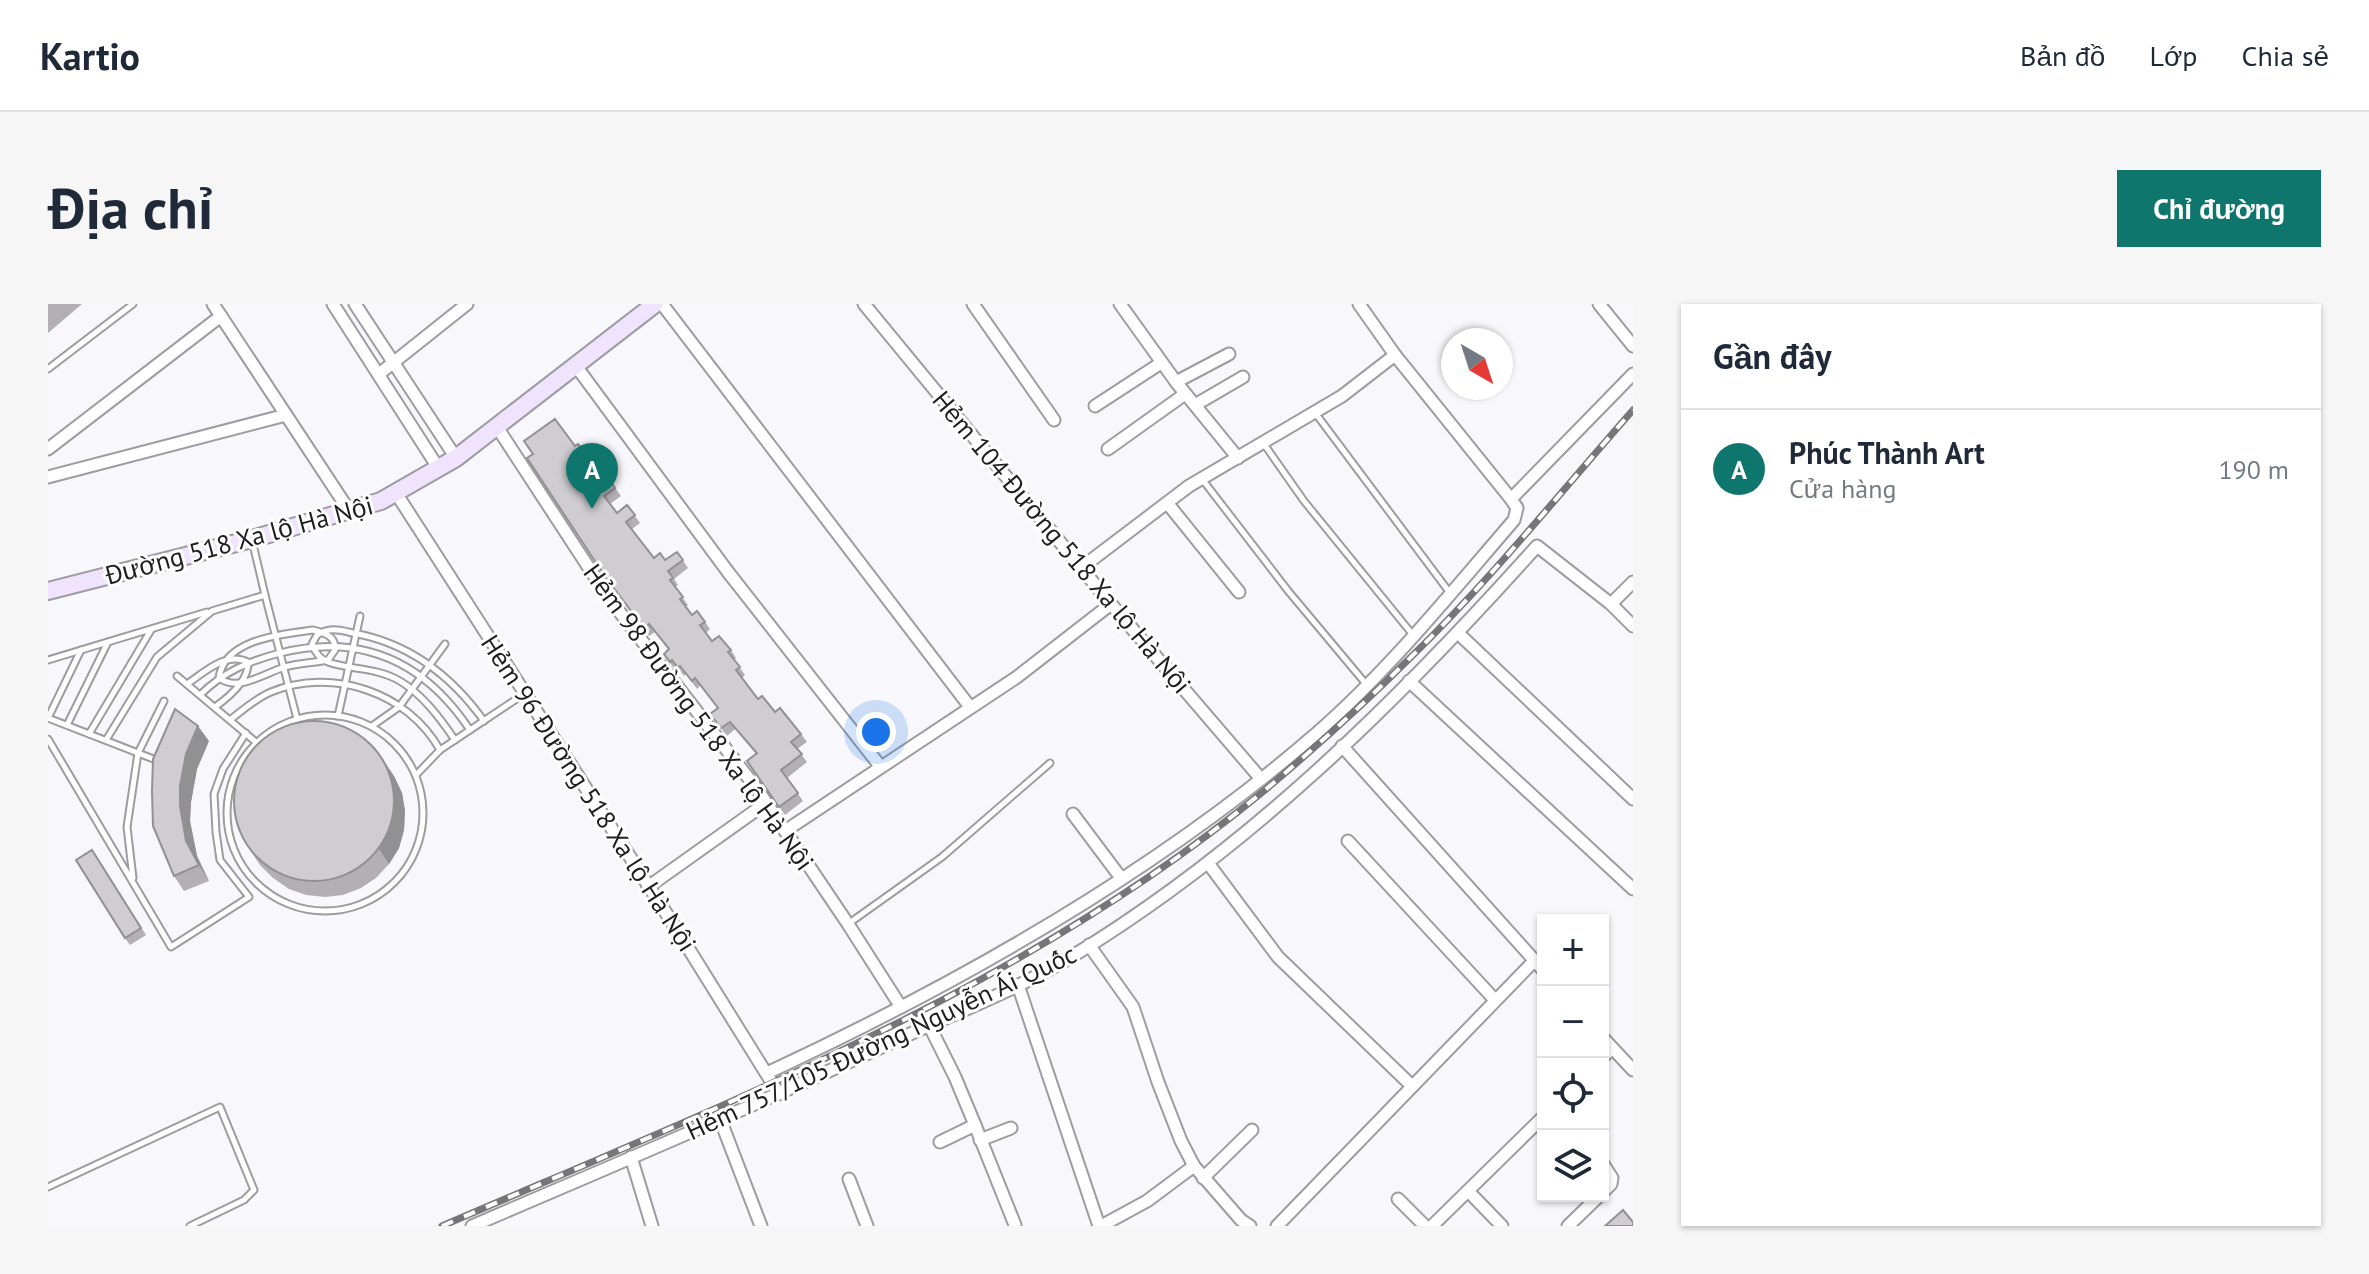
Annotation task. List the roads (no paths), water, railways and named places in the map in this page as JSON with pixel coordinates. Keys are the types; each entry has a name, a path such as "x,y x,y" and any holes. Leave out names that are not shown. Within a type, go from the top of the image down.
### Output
{"street":[{"path":"213,304 350,512"},
{"path":"333,304 439,469"},
{"path":"355,304 456,458"},
{"path":"379,374 467,304"},
{"name":"Đường 518 Xa lộ Hà Nội","path":"48,591 350,512 396,493 456,458 655,304"},
{"path":"662,304 970,707"},
{"name":"Hẻm 104 Đường 518 Xa lộ Hà Nội","path":"864,304 1111,604 1261,779"},
{"path":"973,304 1054,420"},
{"path":"1120,304 1161,363 1238,458"},
{"path":"767,1073 901,1007 1018,943 1121,878 1261,779 1318,732 1366,684 1514,520 1517,508 1511,499 1395,355 1359,304"},
{"path":"1599,304 1633,346"},
{"path":"48,449 221,316"},
{"path":"1176,382 1229,354"},
{"path":"1081,568 1201,478 1315,413 1368,378 1395,355"},
{"path":"1095,406 1161,363"},
{"path":"576,366 728,572 880,766"},
{"path":"1511,499 1633,374"},
{"path":"1195,405 1243,377"},
{"path":"1108,449 1185,394"},
{"path":"48,477 286,415"},
{"name":"Hẻm 98 Đường 518 Xa lộ Hà Nội","path":"497,427 612,602 766,803 901,1007"},
{"name":"Hẻm 96 Đường 518 Xa lộ Hà Nội","path":"396,493 779,1094"},
{"path":"1168,504 1239,592"},
{"name":"Hẻm 757/105 Đường Nguyễn Ái Quốc","path":"472,1226 779,1094 1018,985 1089,945 1179,885 1288,797 1459,634 1537,546 1611,604"},
{"path":"1633,582 1611,604 1633,626"},
{"path":"785,831 1027,669 1111,604"},
{"path":"1459,634 1633,799"},
{"path":"1409,681 1633,889"},
{"path":"1342,746 1537,963"},
{"path":"648,887 766,803"},
{"path":"1073,814 1121,878"},
{"path":"1348,841 1495,1000"},
{"path":"1208,863 1278,957 1412,1086"},
{"path":"1089,945 1133,1007 1158,1082 1194,1166 1242,1224"},
{"path":"1277,1226 1495,1000 1537,967"},
{"path":"1018,985 1100,1226 1147,1201 1194,1166"},
{"path":"929,1025 955,1077 1014,1226"},
{"path":"1609,1054 1633,1070"},
{"path":"720,1119 761,1226"},
{"path":"1432,1226 1537,1123"},
{"path":"940,1142 975,1125"},
{"path":"980,1140 1011,1128"},
{"path":"1203,1178 1252,1130"},
{"path":"631,1157 652,1226"},
{"path":"849,1179 867,1226"},
{"path":"1468,1191 1502,1226"},
{"path":"1398,1199 1425,1226"},
{"path":"1568,1226 1593,1202"}],"lane":[{"path":"48,369 133,304"},
{"path":"1315,413 1450,593"},
{"path":"1263,443 1304,501 1413,635"},
{"path":"1201,478 1289,592 1366,684"},
{"path":"252,539 297,719"},
{"path":"48,660 265,595"},
{"path":"106,740 157,657 212,611"},
{"path":"338,716 360,616"},
{"path":"89,734 152,629"},
{"path":"455,740 435,712 412,689 397,679 324,660 312,644 321,632 336,629 402,647 430,664 465,696 484,721"},
{"path":"187,684 254,643 275,635 313,630 331,637 335,645 331,657 324,660 284,667 241,682 230,683 219,678"},
{"path":"67,725 108,642"},
{"path":"371,726 399,707 445,644"},
{"path":"200,695 219,678 248,662 313,647 354,647 372,651 421,677 438,691 470,730"},
{"path":"81,650 48,718 157,760"},
{"path":"225,660 239,658 248,662"},
{"path":"219,678 225,660"},
{"path":"215,707 241,682 248,672 248,662"},
{"path":"177,676 257,743"},
{"path":"230,720 270,692 289,686 320,681 345,684 377,693 399,707 428,733 440,750"},
{"path":"416,775 440,750 525,693"},
{"path":"133,883 127,827 138,753 164,701"},
{"path":"338,716 371,726 390,739 405,755 416,775 423,804 421,835 410,863 390,886 365,903 336,911 305,909 277,899 253,880 236,855 228,826 229,796 239,767 257,743 297,719 338,716"},
{"path":"48,739 171,947 249,897 220,860 214,794 223,769 246,733"},
{"path":"848,924 942,857 1050,763"},
{"path":"48,1187 220,1107 254,1190 244,1200 190,1226"}],"railway":[{"path":"442,1226 764,1087 870,1037 1074,925 1172,861 1265,790 1394,673 1497,566 1633,410"}],"place":[{"name":"Phúc Thành Art","path":"592,509"}]}
